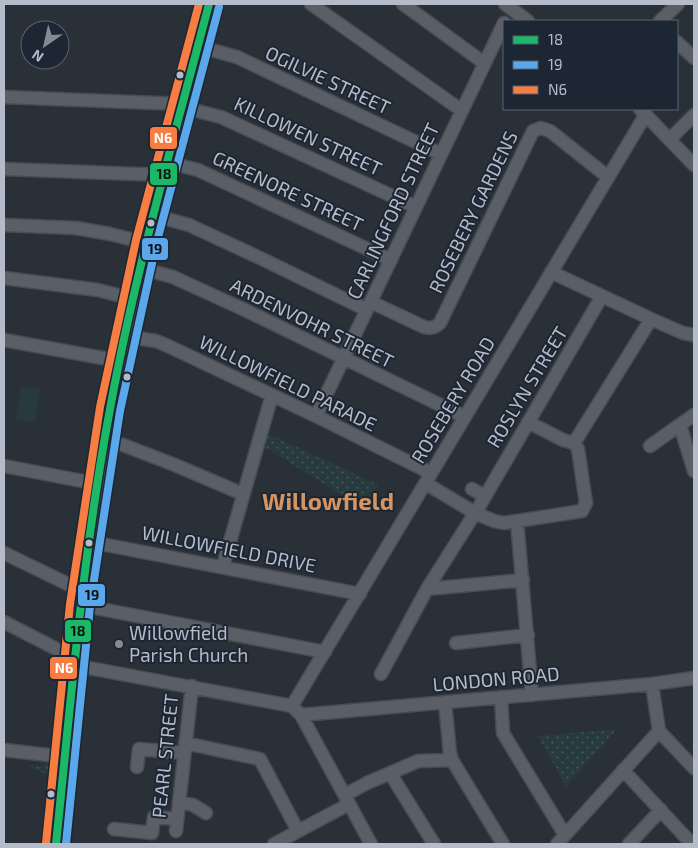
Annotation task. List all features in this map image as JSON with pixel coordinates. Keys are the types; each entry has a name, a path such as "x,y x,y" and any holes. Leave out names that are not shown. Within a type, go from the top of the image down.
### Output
{"street":[{"path":"56,844 80,605 105,440 140,268 209,4"},
{"path":"311,4 461,110"},
{"path":"403,4 484,63"},
{"path":"661,20 678,4"},
{"path":"508,6 527,20"},
{"name":"CARLINGFORD STREET","path":"505,20 508,6"},
{"name":"CARLINGFORD STREET","path":"316,416 442,154 461,110 503,26"},
{"path":"678,43 694,58"},
{"name":"OGILVIE STREET","path":"197,46 237,57 442,154"},
{"name":"KILLOWEN STREET","path":"4,97 182,103 221,117 416,207"},
{"path":"643,111 694,166"},
{"name":"ROSEBERY ROAD","path":"297,710 325,652 608,177 643,111"},
{"path":"670,139 694,115"},
{"name":"ROSEBERY GARDENS","path":"369,306 424,327 433,328 437,326 533,131 541,128 550,131 608,177"},
{"name":"GREENORE STREET","path":"167,162 198,170 391,260"},
{"path":"4,170 164,175"},
{"path":"153,215 189,225 369,306"},
{"path":"4,225 76,228 146,243"},
{"name":"ARDENVOHR STREET","path":"140,268 173,278 465,417"},
{"path":"551,272 651,319 684,333 694,334"},
{"path":"4,278 98,290 133,299"},
{"name":"ROSLYN STREET","path":"381,674 427,589 480,505 602,296"},
{"path":"574,443 651,319"},
{"name":"WILLOWFIELD PARADE","path":"125,336 156,341 272,395 316,416 480,505"},
{"path":"4,340 120,361"},
{"path":"223,566 272,395"},
{"path":"650,446 694,415"},
{"path":"472,489 480,505 494,521 504,523 517,522 582,512 586,503 586,496 578,449 574,443 563,440 528,422"},
{"path":"680,425 694,471"},
{"path":"105,440 175,465 243,494"},
{"path":"4,466 98,484"},
{"path":"517,522 532,695"},
{"name":"WILLOWFIELD DRIVE","path":"90,547 223,566 360,594"},
{"path":"4,553 82,591"},
{"path":"427,589 522,580"},
{"path":"80,605 325,652"},
{"name":"LONDON ROAD","path":"4,622 74,661 297,710 532,695 652,684 694,678"},
{"path":"456,643 528,635"},
{"path":"652,684 659,731 694,768"},
{"name":"PEARL STREET","path":"114,829 152,833 154,817 176,825 192,686"},
{"path":"501,697 503,733 559,842 659,731"},
{"path":"445,702 452,760 503,844"},
{"path":"297,710 371,844"},
{"path":"137,767 139,749 184,748 260,759 298,831"},
{"path":"4,750 65,757"},
{"path":"274,844 390,773 418,761 452,760"},
{"path":"623,770 692,844"},
{"path":"390,773 434,844"},
{"path":"179,802 193,805 206,813"},
{"path":"629,844 661,810"}],"green space":[{"path":"21,386 40,389 35,423 16,420"},
{"path":"267,433 378,485 364,509 263,446"},
{"path":"617,729 566,787 538,736"},
{"path":"46,763 52,767 52,777 24,764 41,767"}],"transit line":[{"name":"N6","path":"46,843 70,604 100,407 136,240 199,4"},
{"name":"18","path":"56,844 85,572 110,409 143,256 209,4"},
{"name":"19","path":"66,844 90,606 120,411 156,245 219,7"}],"place":[{"name":"Willowfield Parish Church","path":"119,644"}],"district":[{"name":"Willowfield","path":"328,502"}]}
